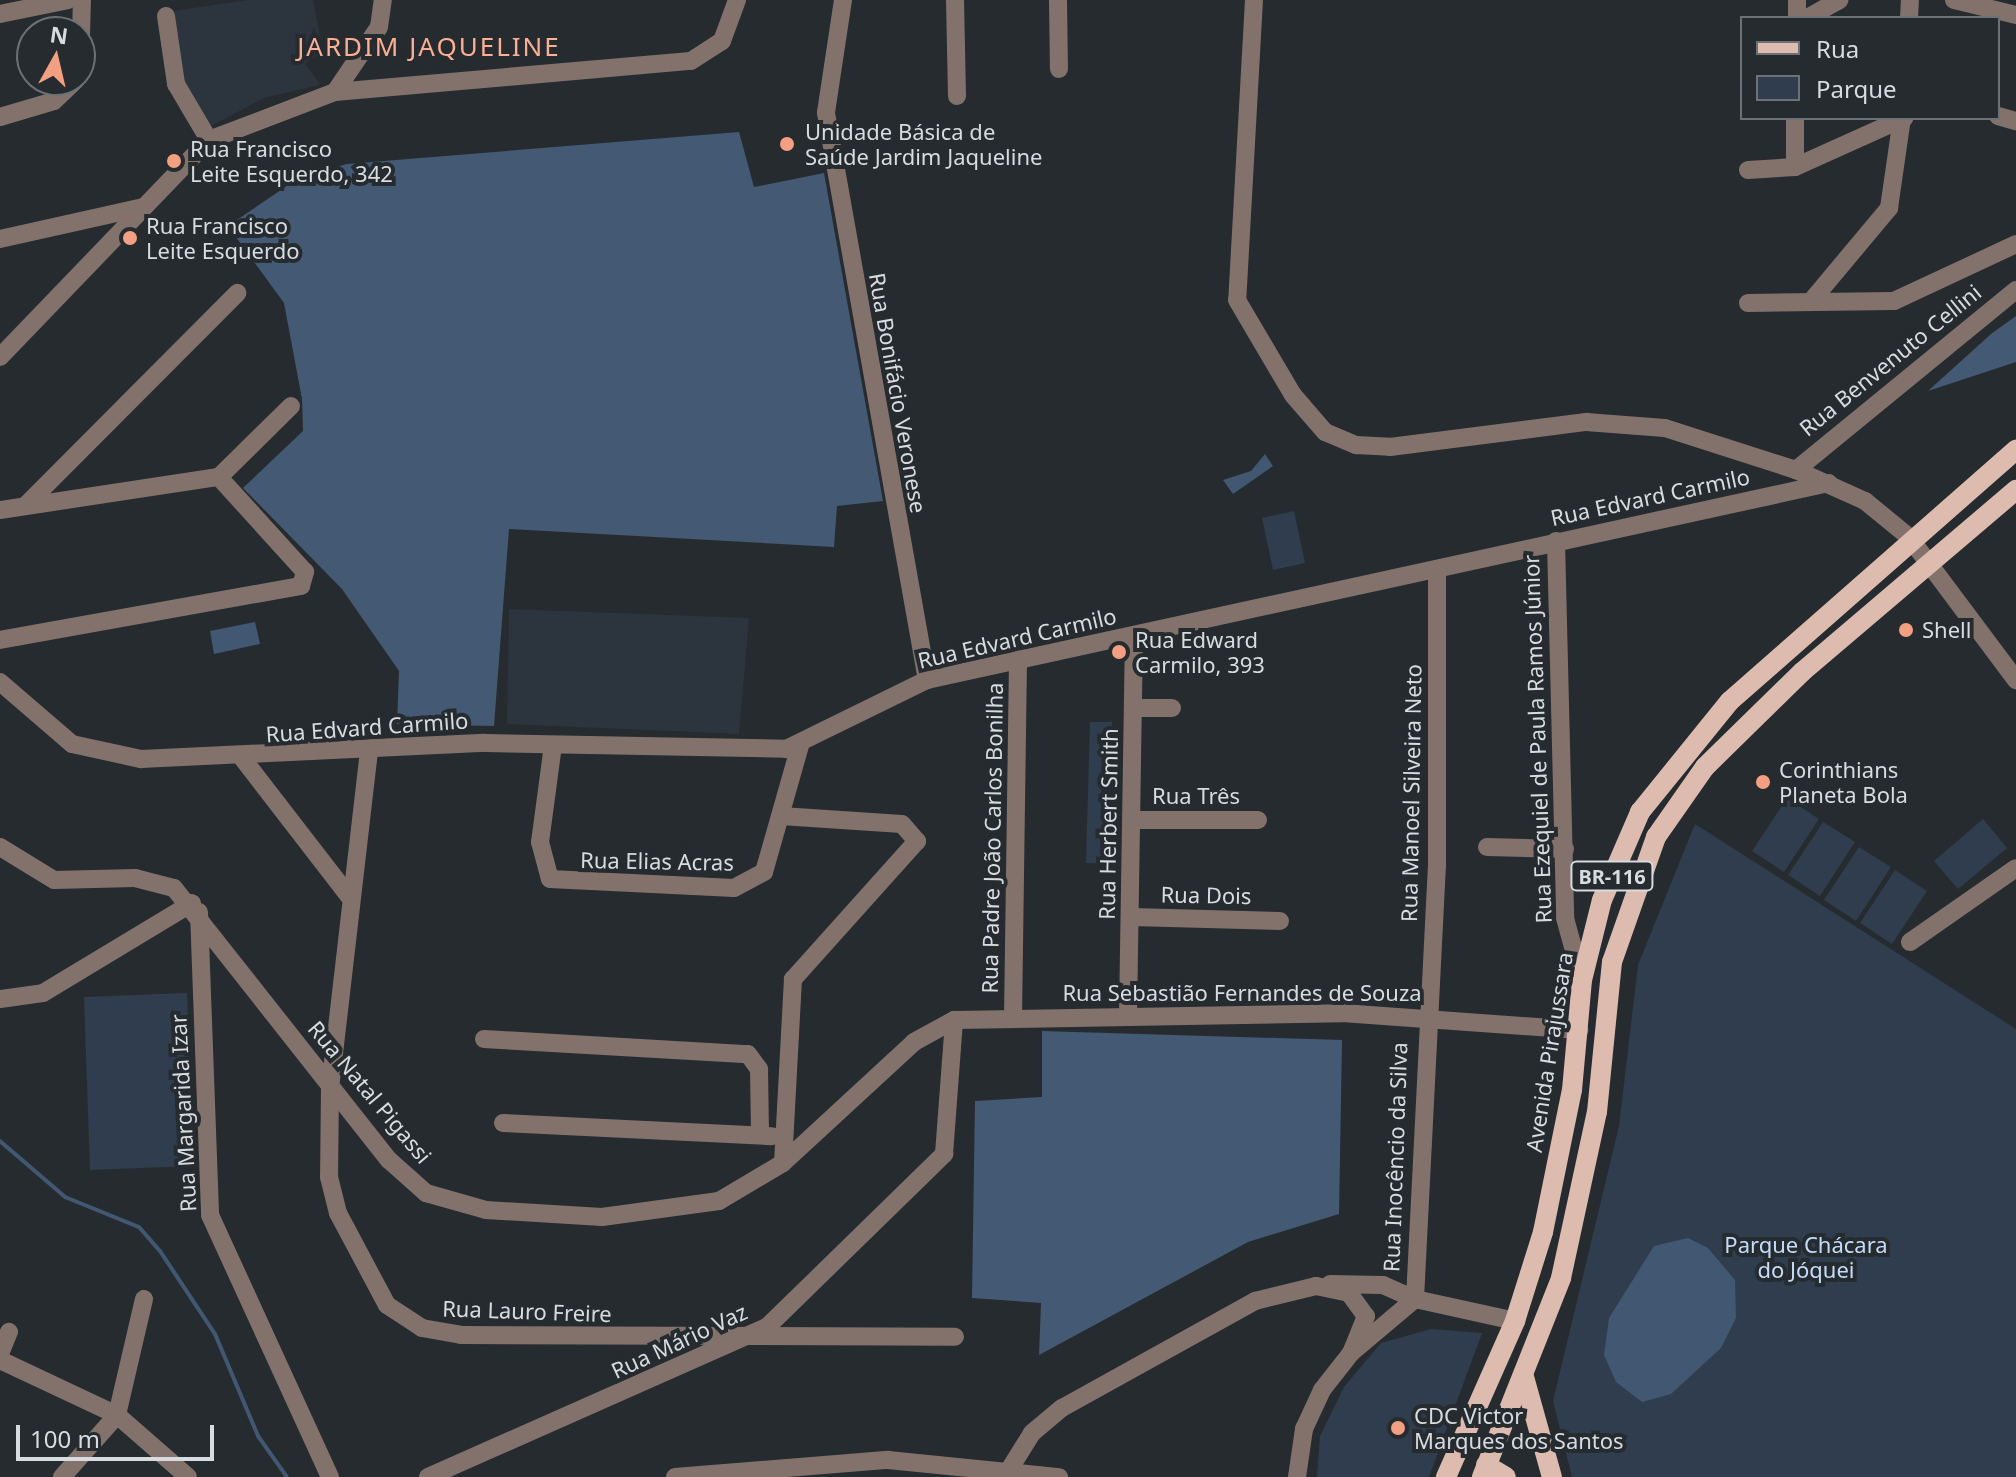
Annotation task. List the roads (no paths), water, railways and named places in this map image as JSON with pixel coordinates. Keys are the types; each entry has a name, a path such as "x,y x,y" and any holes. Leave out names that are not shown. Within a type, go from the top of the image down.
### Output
{"main road":[{"name":"Avenida Pirajussara","path":"1446,1477 1515,1321 1543,1232 1579,1030 1582,980 1602,900 1640,812 1730,701 1909,537 2016,450"},
{"name":"BR-116","path":"1524,1376 1561,1278 1586,1175 1623,916 1656,837 1705,767 1930,560 2016,490"},
{"path":"1705,767 1747,713 1740,701 1730,701"},
{"name":"BR-116","path":"1484,1471 1481,1429 1515,1321"},
{"path":"1506,1477 1484,1471 1524,1376"},
{"path":"1524,1376 1552,1477"}],"street":[{"path":"0,14 68,0"},
{"path":"335,92 379,27 383,0"},
{"path":"0,357 209,140 335,92 691,61 722,41 737,0"},
{"name":"Rua Bonifácio Veronese","path":"843,0 826,113 927,680"},
{"path":"955,0 957,96"},
{"path":"1058,0 1059,69"},
{"path":"1254,0 1237,300 1293,395 1325,432 1356,445 1390,447 1586,422 1665,428 1796,470 1829,483 1909,537 1930,560 2016,680"},
{"path":"1811,16 1839,0"},
{"path":"1954,0 2016,15"},
{"path":"166,16 176,84 209,140"},
{"path":"0,117 54,101 59,96"},
{"path":"1795,120 1795,167"},
{"path":"1748,170 1795,167 1899,120"},
{"path":"1813,299 1889,208 1903,120"},
{"path":"0,239 143,207"},
{"path":"1748,303 1914,297 1982,256 2016,244"},
{"name":"Rua Benvenuto Cellini","path":"1796,470 2016,290"},
{"path":"25,506 237,293"},
{"path":"0,510 219,477 291,406"},
{"path":"0,640 301,586 305,572 219,477"},
{"name":"Rua Edvard Carmilo","path":"0,682 60,737 94,752 243,759 553,745 800,746 927,680 1829,483"},
{"name":"Rua Ezequiel de Paula Ramos Júnior","path":"1556,541 1567,934 1582,980"},
{"name":"Rua Manoel Silveira Neto","path":"1424,1017 1438,820 1437,569"},
{"name":"Rua Herbert Smith","path":"1128,1015 1134,635"},
{"name":"Rua Padre João Carlos Bonilha","path":"1013,1018 1018,659"},
{"path":"1134,708 1172,708"},
{"name":"Rua Elias Acras","path":"553,745 540,842 545,872 558,882 746,886 764,872 800,746"},
{"name":"Rua Lauro Freire","path":"369,751 349,896 330,1086 329,1177 338,1213 378,1290 410,1322 461,1335 749,1341 955,1337"},
{"path":"243,759 349,896"},
{"path":"781,816 902,824 917,841 793,979 783,1163"},
{"name":"Rua Três","path":"1133,820 1258,820"},
{"name":"Rua Natal Pigassi","path":"0,847 54,880 152,880 196,908 330,1086 415,1184 443,1201 486,1210 602,1217 676,1212 719,1201 783,1163 914,1042 954,1020"},
{"path":"1487,847 1565,849"},
{"path":"1910,942 2016,868"},
{"path":"0,999 43,993 196,908"},
{"name":"Rua Margarida Izar","path":"196,908 210,1215 330,1477"},
{"name":"Rua Dois","path":"1131,917 1280,921"},
{"name":"Rua Sebastião Fernandes de Souza","path":"954,1020 1128,1015 1424,1017 1579,1030"},
{"name":"Rua Inocêncio da Silva","path":"1415,1299 1424,1017"},
{"name":"Rua Mário Vaz","path":"428,1477 749,1341 944,1154 954,1020"},
{"path":"484,1039 748,1054 759,1069 760,1135"},
{"path":"503,1123 784,1137"},
{"path":"1009,1470 1032,1433 1062,1408 1177,1338 1255,1301 1316,1286 1372,1283 1415,1299 1515,1321"},
{"path":"1297,1477 1311,1410 1351,1353 1364,1323 1363,1306 1349,1293 1316,1286"},
{"path":"62,1477 117,1415 144,1299"},
{"path":"1351,1353 1415,1299"},
{"path":"0,1354 9,1332"},
{"path":"0,1360 117,1415 188,1477"},
{"path":"675,1477 875,1460 1059,1477"}],"waterway":[{"path":"0,1141 65,1197 139,1227 160,1251 215,1334 258,1436 287,1477"}],"place":[{"name":"Unidade Básica de Saúde Jardim Jaqueline","path":"787,144"},
{"name":"Rua Francisco Leite Esquerdo, 342","path":"174,161"},
{"name":"Rua Francisco Leite Esquerdo","path":"130,238"},
{"name":"Shell","path":"1906,630"},
{"name":"Rua Edward Carmilo, 393","path":"1119,652"},
{"name":"Corinthians Planeta Bola","path":"1763,782"},
{"name":"CDC Victor Marques dos Santos","path":"1398,1428"}],"district":[{"name":"JARDIM JAQUELINE","path":"429,47"}],"park label":[{"name":"Parque Chácara do Jóquei","path":"1806,1256"}]}
